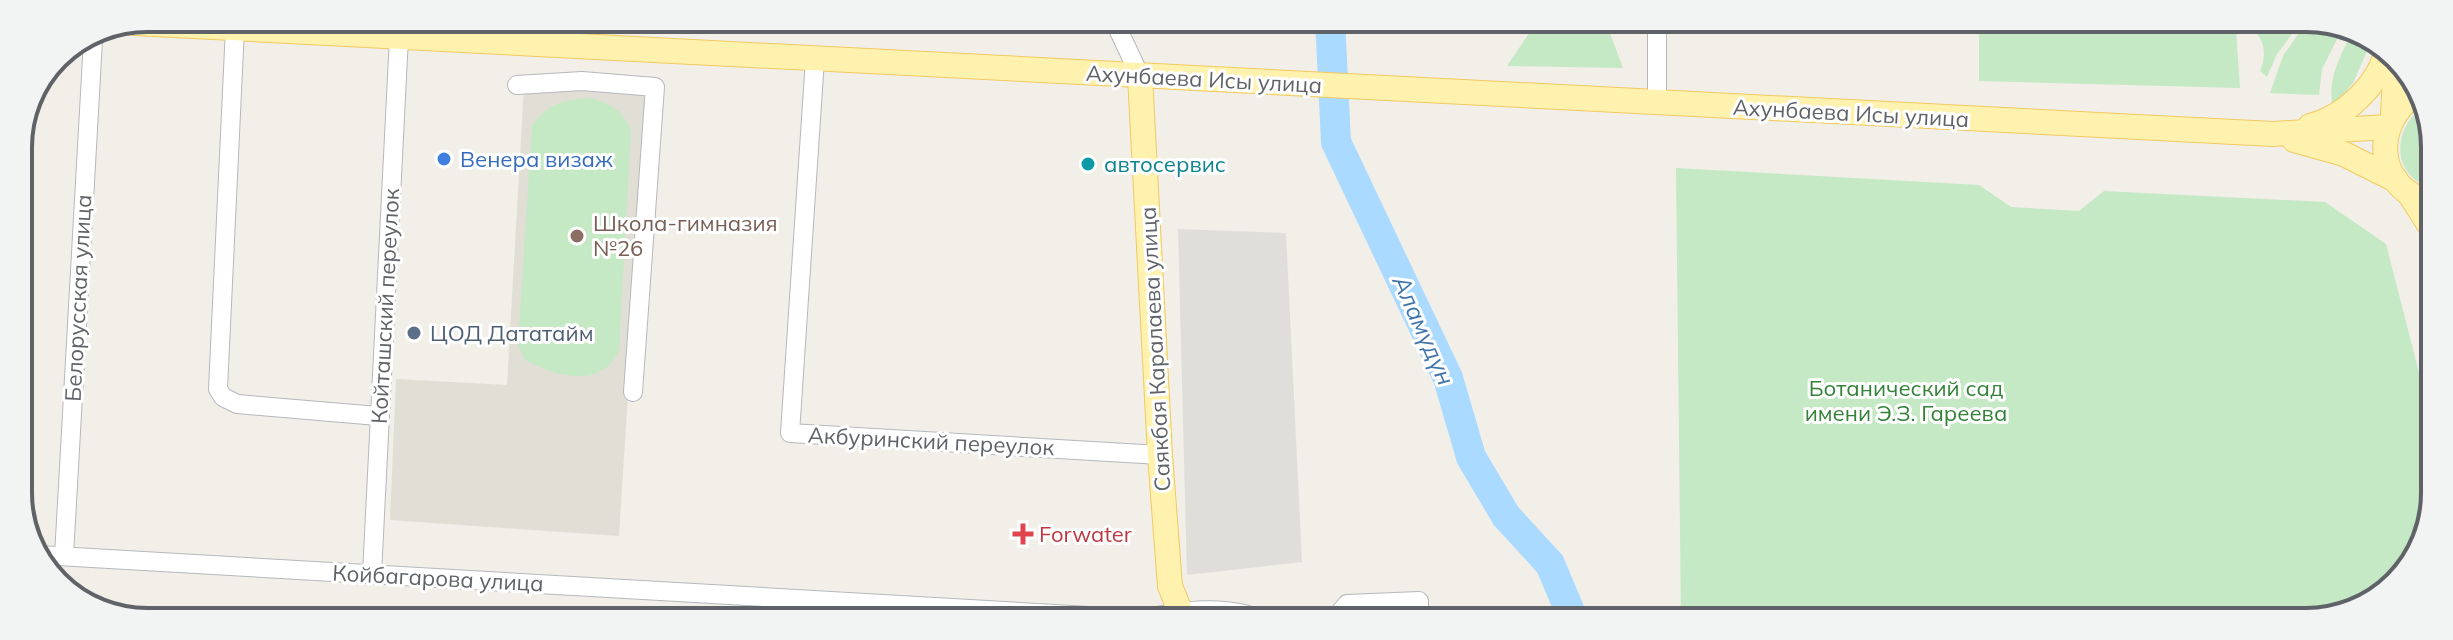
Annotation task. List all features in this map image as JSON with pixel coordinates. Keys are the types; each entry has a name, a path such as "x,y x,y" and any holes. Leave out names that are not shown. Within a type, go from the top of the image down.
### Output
{"main road":[{"name":"Ахунбаева Исы улица","path":"308,32 2273,134 2390,120"},
{"path":"2273,134 2321,123 2341,112 2364,92 2383,63"},
{"path":"2395,75 2384,147 2388,165 2421,213"},
{"name":"Саякбая Каралаева улица","path":"1140,76 1160,455 1170,586 1177,608"},
{"path":"2390,120 2410,98"},
{"name":"Ахунбаева Исы улица","path":"2273,134 2344,154 2421,196"}],"street":[{"path":"235,32 218,389 223,397 237,404 378,416"},
{"path":"538,32 538,44"},
{"path":"1125,32 1140,76"},
{"path":"1657,32 1657,102"},
{"name":"Койташский переулок","path":"372,574 399,37"},
{"name":"Белорусская улица","path":"64,556 93,46"},
{"name":"Акбуринский переулок","path":"815,59 790,433 1160,455"},
{"path":"517,85 582,81 655,87 633,392"},
{"name":"Койбагарова улица","path":"51,555 954,608"},
{"path":"1344,608 1347,604 1419,601 1419,608"}],"shaded area":[{"name":"Школа-гимназия №26","path":"524,86 647,93 619,536 390,520 396,379 507,385"},
{"path":"1178,229 1286,233 1302,562 1187,575"}],"green space":[{"path":"1530,32 1610,32 1623,68 1507,66"},
{"path":"2236,32 2240,88 1979,81 1979,34"},
{"path":"2254,32 2294,32 2277,54 2267,77 2260,71 2264,56 2258,35"},
{"path":"2299,32 2338,37 2322,69 2319,95 2270,93 2283,56"},
{"path":"2348,40 2368,50 2353,83 2333,107 2332,88"},
{"path":"590,98 615,109 631,130 619,351 611,363 600,371 576,376 550,371 525,360 518,346 532,125 557,104"},
{"path":"2416,113 2419,125 2421,183 2409,173 2400,151 2401,138"},
{"name":"Ботанический сад имени Э.З. Гареева","path":"1676,168 1979,185 2011,207 2079,211 2104,191 2325,202 2386,244 2421,380 2421,493 2419,515 2406,550 2370,589 2350,599 2313,608 1681,608"}],"waterway":[{"name":"Аламүдүн","path":"1331,32 1336,142 1448,378 1471,457 1506,516 1550,564 1569,608"}],"place":[{"name":"Венера визаж","path":"444,159"},
{"name":"автосервис","path":"1088,164"},
{"name":"Школа-гимназия №26","path":"577,236"},
{"name":"ЦОД Дататайм","path":"414,333"},
{"name":"Forwater","path":"1023,534"}]}
